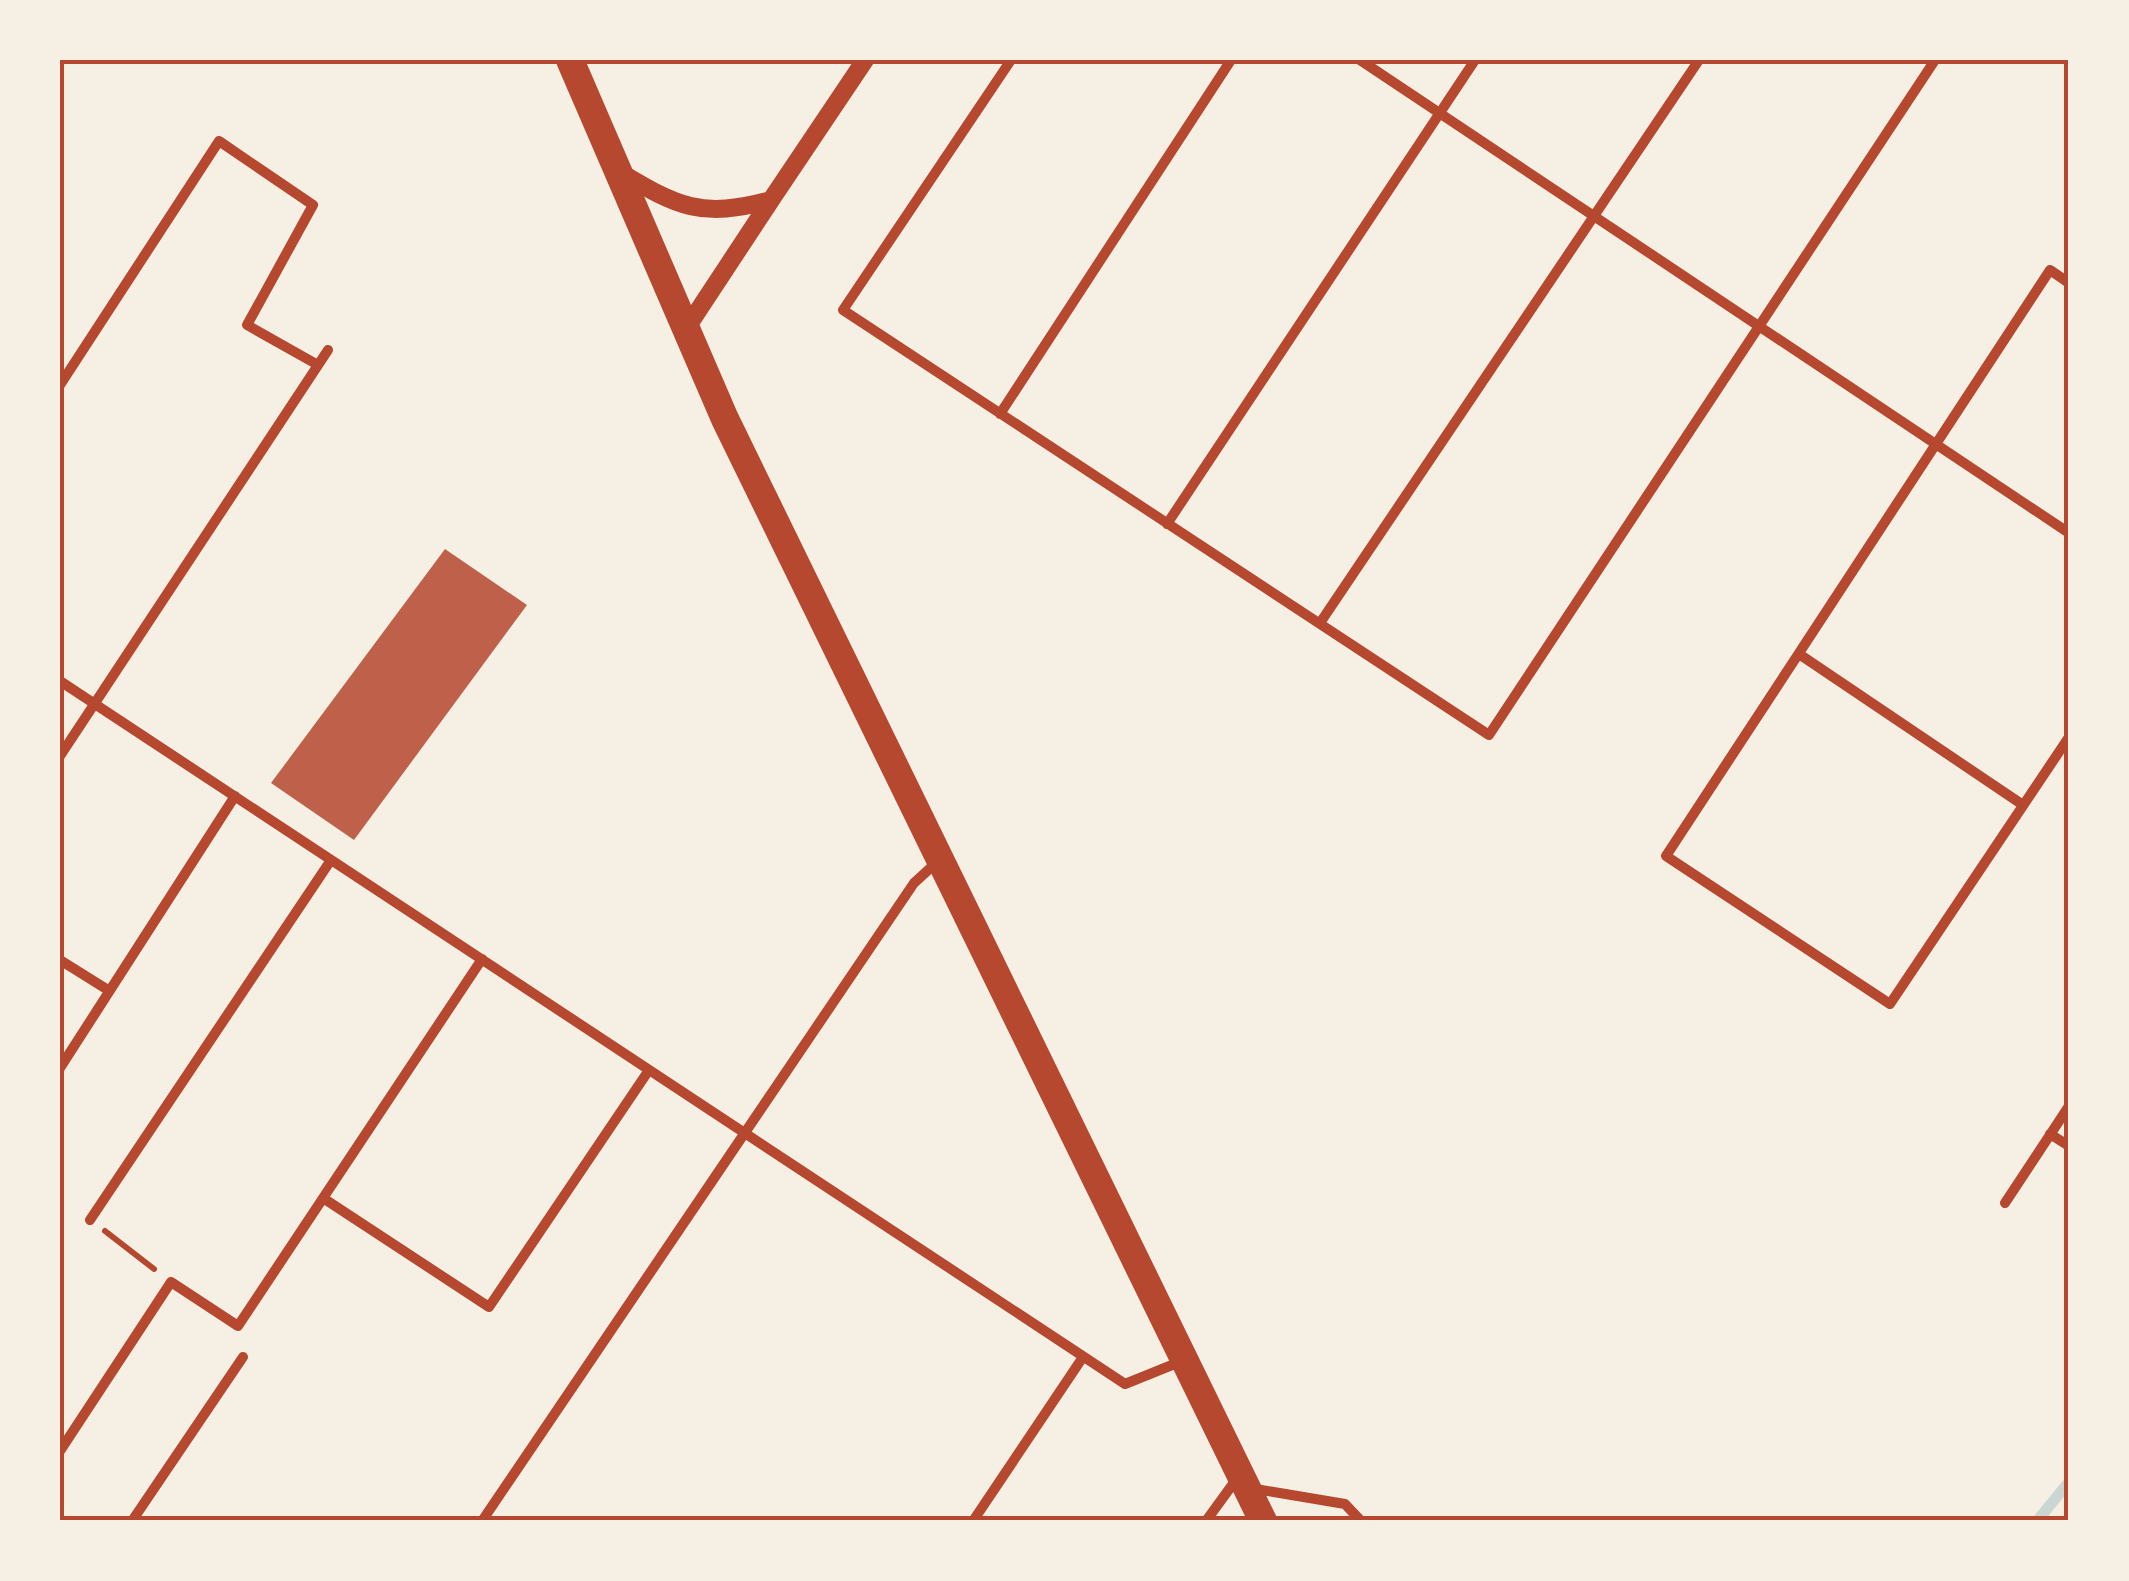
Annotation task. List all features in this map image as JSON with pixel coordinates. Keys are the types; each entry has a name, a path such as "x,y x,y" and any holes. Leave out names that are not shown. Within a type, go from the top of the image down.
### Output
{"highway":[{"path":"570,60 725,419 1262,1521"}],"street":[{"path":"686,329 865,60"},
{"path":"1011,60 843,310 1489,735 1935,60"},
{"path":"1000,414 1231,60"},
{"path":"1360,60 2069,533"},
{"path":"1167,524 1474,60"},
{"path":"1320,623 1699,60"},
{"path":"60,385 219,141 313,205 246,325 318,365"},
{"path":"618,171 694,211 731,211 771,200"},
{"path":"2069,284 2050,270 1666,856 1890,1004 2069,737"},
{"path":"60,756 328,350"},
{"path":"1799,654 2024,804"},
{"path":"60,680 1125,1384 1183,1360"},
{"path":"60,1068 235,796"},
{"path":"482,1521 742,1132 914,884 942,858"},
{"path":"90,1220 331,860"},
{"path":"60,1451 171,1282 238,1326 482,959"},
{"path":"60,960 108,990"},
{"path":"324,1198 489,1307 649,1070"},
{"path":"2005,1203 2069,1106"},
{"path":"2050,1134 2069,1146"},
{"path":"132,1521 243,1357"},
{"path":"973,1521 1083,1357"},
{"path":"1206,1521 1242,1481 1346,1504 1360,1521"}],"path":[{"path":"90,1220 171,1282"}],"building":[{"path":"445,549 527,605 354,840 271,783"}],"waterway":[{"path":"2037,1521 2069,1482"}]}
